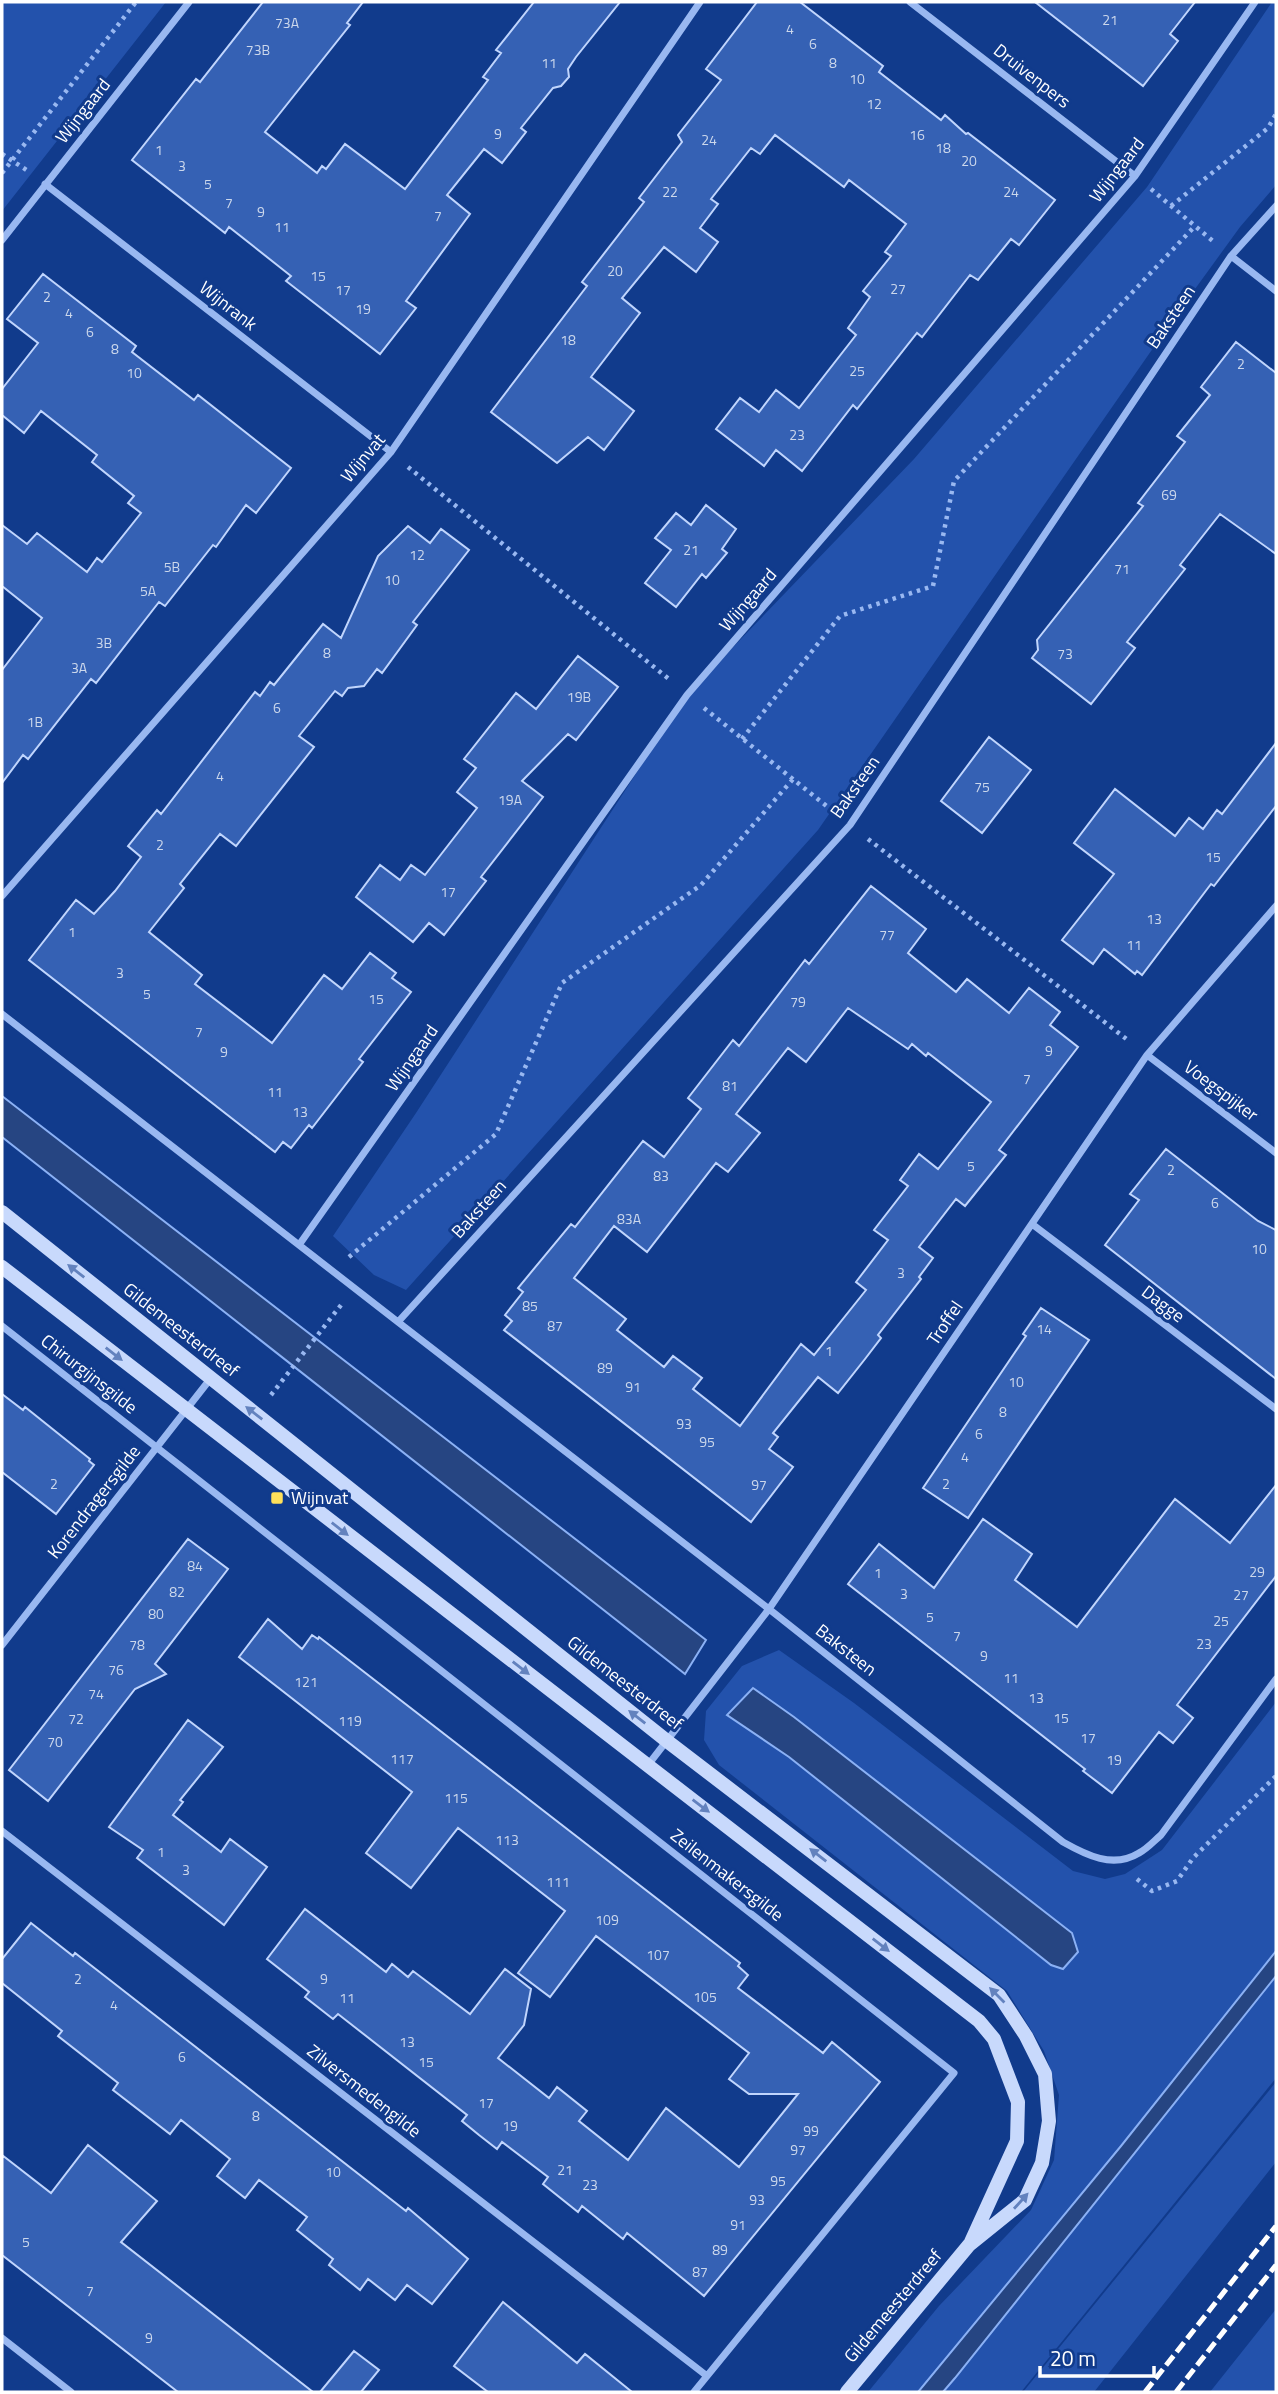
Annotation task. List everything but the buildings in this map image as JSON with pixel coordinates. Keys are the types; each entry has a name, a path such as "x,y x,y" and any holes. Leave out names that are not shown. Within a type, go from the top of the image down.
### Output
{"street":[{"name":"Wijngaard","path":"2,240 189,2"},
{"name":"Wijnvat","path":"2,896 391,452 700,2"},
{"name":"Druivenpers","path":"910,2 1135,176"},
{"name":"Wijngaard","path":"299,1245 687,695 1135,176 1255,2"},
{"name":"Wijnrank","path":"45,184 391,452"},
{"name":"Baksteen","path":"1114,1861 1087,1855 1063,1842 769,1609 398,1322 850,825 1231,256 1276,206"},
{"path":"1231,256 1276,291"},
{"name":"Troffel","path":"648,1765 769,1609 1147,1055 1276,906"},
{"path":"2,1014 398,1322"},
{"name":"Voegspijker","path":"1147,1055 1276,1153"},
{"name":"Gildemeesterdreef","path":"2,1212 667,1741 999,1995 1012,2013 1045,2074 1049,2121 1042,2163 1025,2200 969,2245 847,2392"},
{"name":"Dagge","path":"1032,1224 1276,1409"},
{"name":"Gildemeesterdreef","path":"2,1266 979,2021 994,2039 1018,2102 1017,2141 969,2245"},
{"name":"Chirurgijnsgilde","path":"2,1326 157,1447"},
{"name":"Korendragersgilde","path":"2,1645 211,1378"},
{"name":"Zeilenmakersgilde","path":"157,1447 954,2073 694,2392"},
{"path":"1114,1861 1138,1854 1161,1835 1276,1679"},
{"name":"Zilversmedengilde","path":"2,1831 707,2376"},
{"path":"2,2338 71,2392"}],"path":[{"path":"2,173 135,2"},
{"path":"1171,206 1268,128 1276,114"},
{"path":"2,154 12,159"},
{"path":"1135,176 1231,256"},
{"path":"742,739 840,616 933,586 954,481 1195,226"},
{"path":"391,452 742,739 1147,1055"},
{"path":"332,1270 496,1134 562,983 701,885 793,779"},
{"path":"275,1390 327,1323"},
{"path":"1114,1861 1152,1891 1177,1881 1194,1858 1276,1776"}],"shaded area":[{"path":"2,2 166,2 2,211"},
{"path":"1272,2 1276,2 1276,185 1240,227 1174,318 818,830 406,1290 374,1275 333,1236 416,1113 687,695 914,459 1147,187"},
{"path":"2,1096 706,1640 685,1674 2,1137"},
{"path":"779,1650 854,1703 1073,1871 1105,1879 1125,1874 1162,1850 1276,1702 1276,1951 1121,2146 918,2392 868,2392 939,2306 1031,2210 1054,2160 1059,2095 1044,2051 1007,1991 719,1765 704,1740 706,1711 742,1666"},
{"path":"753,1688 1072,1933 1078,1952 1063,1969 1051,1965 789,1757 727,1715"},
{"path":"1276,1951 1276,1976 955,2378 943,2392 918,2392 1121,2146"},
{"path":"1276,1976 1276,2078 1021,2392 943,2392"},
{"path":"1276,2082 1276,2162 1094,2392 1023,2392"},
{"path":"1276,2309 1276,2392 1210,2392"}],"railway":[{"path":"1145,2392 1276,2226"},
{"path":"1176,2392 1276,2265"}],"place":[{"name":"Wijnvat","path":"277,1498"}]}
